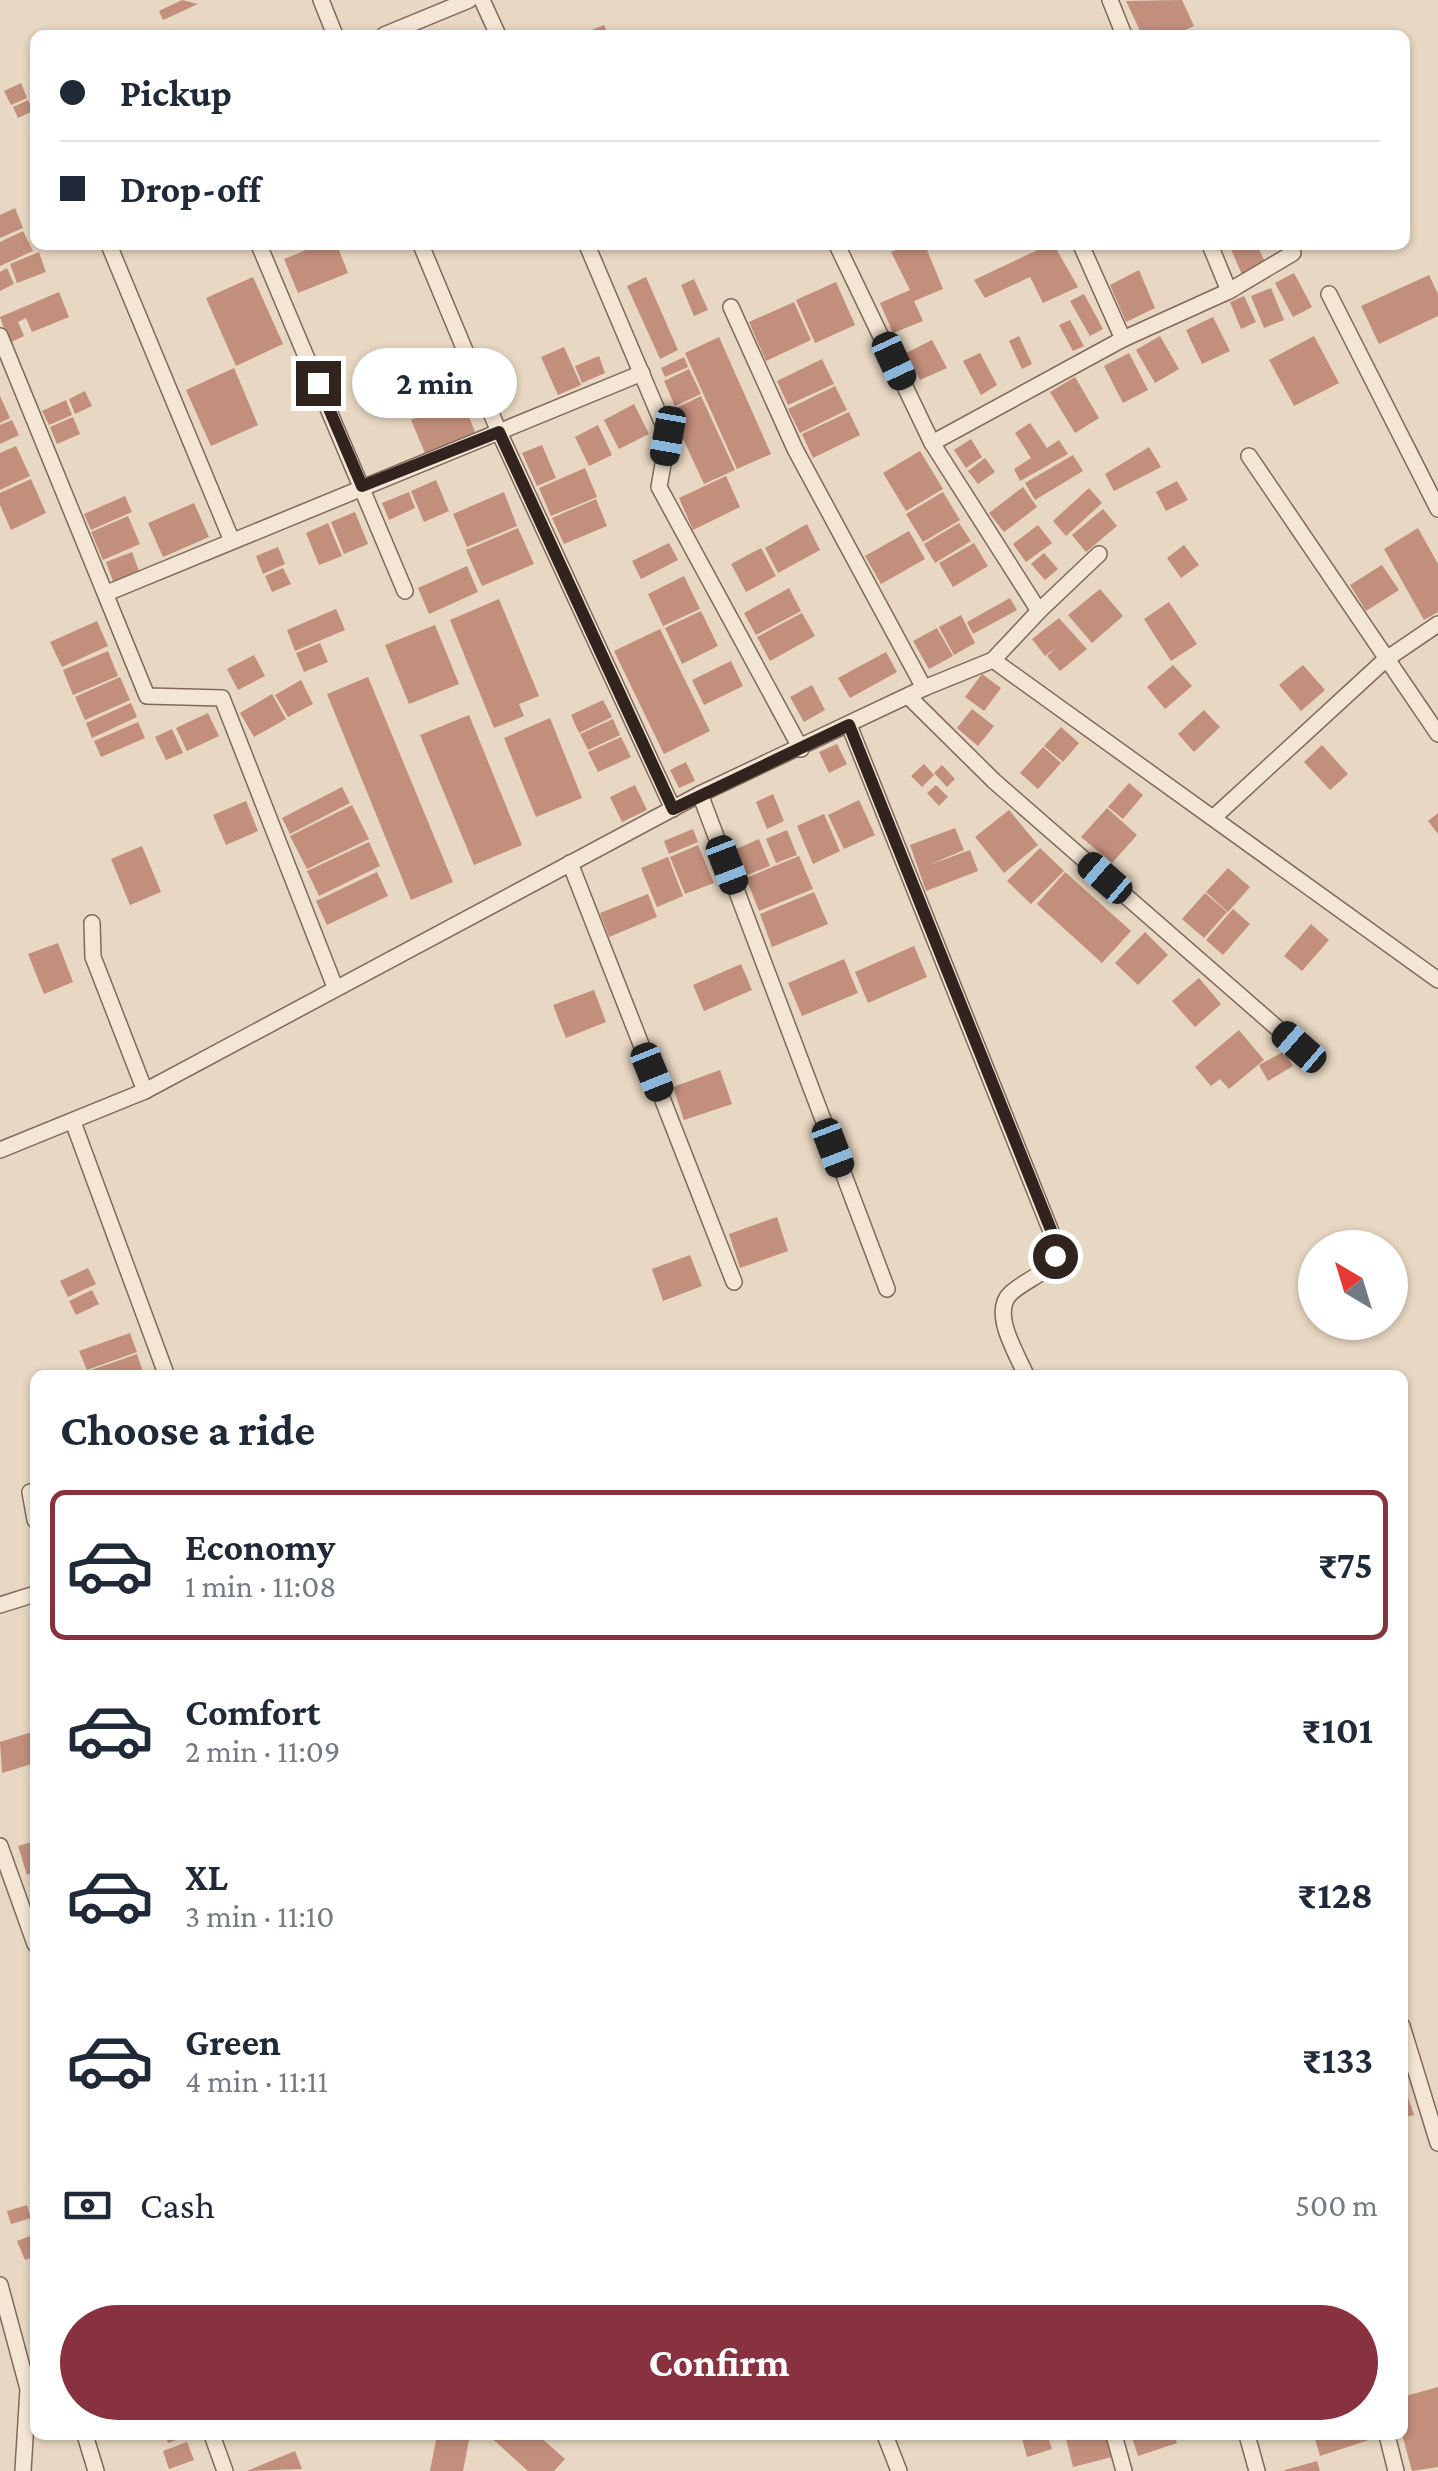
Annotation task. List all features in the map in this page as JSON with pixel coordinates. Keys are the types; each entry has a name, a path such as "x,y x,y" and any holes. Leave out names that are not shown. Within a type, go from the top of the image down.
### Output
{"street":[{"path":"321,0 333,30"},
{"path":"396,30 470,0"},
{"path":"482,0 496,30"},
{"path":"1110,0 1122,30"},
{"path":"112,250 232,541"},
{"path":"261,250 405,591"},
{"path":"422,250 499,432 673,809"},
{"path":"590,250 668,436 659,487 801,749"},
{"path":"839,250 932,443 1039,612"},
{"path":"1083,250 1122,339"},
{"path":"1212,250 1229,291"},
{"path":"932,443 1122,339 1229,291 1293,253"},
{"path":"1329,294 1438,509"},
{"path":"731,307 795,449 924,688"},
{"path":"0,336 147,696 222,698 335,987"},
{"path":"107,593 642,372"},
{"path":"1249,456 1438,734"},
{"path":"0,1150 145,1091 700,794 924,688 993,660 1099,554"},
{"path":"1213,818 1385,660 1438,624"},
{"path":"993,660 1438,980"},
{"path":"908,696 994,781 1299,1047"},
{"path":"849,725 1056,1244 1050,1266 1009,1295 1002,1305 1002,1316 1024,1370"},
{"path":"700,794 886,1289"},
{"path":"570,863 734,1282"},
{"path":"92,923 93,958 145,1091"},
{"path":"73,1122 165,1370"},
{"path":"0,1605 30,1596"},
{"path":"0,1846 30,1930"},
{"path":"1408,2046 1438,2143"},
{"path":"0,2285 28,2389 23,2471"},
{"path":"86,2440 96,2471"},
{"path":"214,2440 225,2471"},
{"path":"886,2440 899,2471"},
{"path":"1115,2440 1124,2471"},
{"path":"1248,2440 1257,2471"},
{"path":"1387,2440 1396,2471"}],"building":[{"path":"182,0 198,4 163,20 159,11"},
{"path":"1182,0 1194,26 1186,30 1140,30 1126,1"},
{"path":"21,83 27,98 11,105 4,91"},
{"path":"28,100 30,112 18,118 13,107"},
{"path":"15,208 23,228 0,238 0,215"},
{"path":"23,231 33,251 0,266 0,242"},
{"path":"306,250 339,250 348,273 298,293 284,259"},
{"path":"927,250 943,289 914,301 923,321 893,333 880,303 910,290 891,252"},
{"path":"1037,250 1057,250 1078,287 1043,303 1030,277 985,298 974,280"},
{"path":"1231,250 1259,250 1267,266 1243,277"},
{"path":"39,252 46,272 17,283 10,264"},
{"path":"7,268 14,284 0,291 0,272"},
{"path":"1139,270 1155,308 1126,322 1110,285"},
{"path":"1294,273 1312,307 1293,317 1275,283"},
{"path":"1429,275 1438,294 1438,316 1379,344 1361,306"},
{"path":"253,277 283,344 236,366 206,298"},
{"path":"646,277 678,350 660,359 627,286"},
{"path":"694,279 708,310 694,316 681,285"},
{"path":"836,282 855,325 815,343 796,300"},
{"path":"1271,288 1284,320 1264,328 1251,296"},
{"path":"59,292 69,317 32,332 26,318 18,322 24,336 9,343 0,317"},
{"path":"1084,294 1103,329 1090,336 1070,301"},
{"path":"1244,296 1256,322 1241,329 1230,302"},
{"path":"794,302 811,340 766,361 749,322"},
{"path":"1213,317 1230,351 1202,364 1186,330"},
{"path":"1070,320 1084,346 1073,351 1059,325"},
{"path":"1019,336 1032,364 1022,369 1009,341"},
{"path":"1160,336 1179,369 1155,383 1136,350"},
{"path":"1314,336 1339,383 1294,406 1269,360"},
{"path":"719,337 771,454 737,469 685,353"},
{"path":"932,340 947,368 920,380 906,353"},
{"path":"564,347 581,385 558,395 541,357"},
{"path":"980,353 997,385 981,395 963,361"},
{"path":"1129,353 1148,390 1123,403 1104,366"},
{"path":"599,356 605,373 582,383 575,366"},
{"path":"684,357 688,367 665,377 661,368"},
{"path":"822,359 834,384 788,405 777,381"},
{"path":"234,368 258,425 211,446 186,390"},
{"path":"689,369 701,394 675,406 664,381"},
{"path":"424,370 438,407 412,418 398,381"},
{"path":"1075,377 1099,418 1075,433 1050,392"},
{"path":"452,380 460,398 441,406 434,388"},
{"path":"835,386 847,410 800,433 788,409"},
{"path":"85,391 92,406 75,414 69,399"},
{"path":"0,396 10,418 0,423"},
{"path":"701,396 735,470 704,484 670,411"},
{"path":"462,399 475,432 425,453 411,420"},
{"path":"66,400 72,415 49,425 42,411"},
{"path":"634,404 649,434 619,449 604,420"},
{"path":"849,412 860,435 813,458 802,434"},
{"path":"73,417 80,434 57,444 50,427"},
{"path":"12,420 19,435 0,444 0,425"},
{"path":"1030,423 1047,448 1059,440 1068,454 1020,481 1014,469 1031,458 1015,433"},
{"path":"598,425 612,455 589,466 575,437"},
{"path":"971,439 982,457 966,468 954,450"},
{"path":"542,445 556,478 537,486 522,453"},
{"path":"16,446 30,476 0,490 0,453"},
{"path":"1149,447 1161,467 1114,491 1105,474"},
{"path":"920,451 943,489 906,511 883,473"},
{"path":"1073,455 1083,471 1035,500 1025,483"},
{"path":"985,458 995,472 978,484 968,471"},
{"path":"585,468 597,497 551,516 539,488"},
{"path":"726,476 740,507 693,530 679,498"},
{"path":"31,479 46,513 11,530 0,505 0,493"},
{"path":"436,480 449,511 424,522 411,491"},
{"path":"1177,481 1188,500 1166,511 1156,492"},
{"path":"1023,487 1037,507 1004,532 989,513"},
{"path":"1089,488 1102,503 1066,536 1053,521"},
{"path":"409,492 415,508 389,520 382,503"},
{"path":"504,492 517,526 467,547 453,514"},
{"path":"943,492 960,520 923,542 906,514"},
{"path":"125,496 132,512 91,530 84,514"},
{"path":"596,499 607,526 564,544 552,518"},
{"path":"194,503 209,537 163,557 148,523"},
{"path":"1103,509 1117,526 1086,552 1072,535"},
{"path":"355,512 368,544 344,554 331,522"},
{"path":"128,516 140,544 103,560 91,532"},
{"path":"328,523 342,556 319,565 306,533"},
{"path":"959,523 971,541 935,563 924,544"},
{"path":"807,524 820,550 778,573 765,548"},
{"path":"1038,525 1052,543 1026,562 1013,544"},
{"path":"518,528 534,564 482,586 466,550"},
{"path":"1418,528 1438,564 1438,612 1424,620 1384,549"},
{"path":"909,531 925,559 881,584 865,556"},
{"path":"669,543 678,560 641,579 632,561"},
{"path":"974,543 988,566 953,587 939,563"},
{"path":"1184,545 1199,565 1181,578 1167,558"},
{"path":"278,547 285,564 263,574 256,556"},
{"path":"761,548 776,576 746,592 731,564"},
{"path":"132,552 140,574 114,584 106,562"},
{"path":"1044,553 1058,569 1045,580 1031,564"},
{"path":"1382,565 1399,590 1366,611 1350,585"},
{"path":"467,566 478,592 429,614 418,588"},
{"path":"283,568 291,584 272,592 265,576"},
{"path":"684,576 700,609 663,626 648,594"},
{"path":"789,588 801,611 756,635 744,613"},
{"path":"1100,589 1123,616 1092,643 1068,615"},
{"path":"1010,598 1017,610 973,634 967,622"},
{"path":"499,599 539,696 519,704 524,716 494,728 450,620"},
{"path":"1169,602 1197,644 1171,661 1144,619"},
{"path":"336,609 345,630 295,651 287,630"},
{"path":"701,611 718,646 682,664 665,628"},
{"path":"802,613 815,636 770,661 757,637"},
{"path":"961,615 975,643 954,655 939,627"},
{"path":"1059,618 1087,649 1060,671 1047,656 1057,647 1045,656 1032,639"},
{"path":"97,621 108,646 62,667 50,642"},
{"path":"435,625 459,684 409,704 385,645"},
{"path":"937,628 953,656 929,669 913,641"},
{"path":"660,629 710,731 664,754 614,651"},
{"path":"320,643 328,662 304,672 296,653"},
{"path":"108,651 118,676 73,695 63,670"},
{"path":"886,652 897,672 850,698 838,678"},
{"path":"254,655 265,676 238,690 227,669"},
{"path":"731,661 743,686 704,705 692,680"},
{"path":"1173,665 1192,686 1165,709 1147,687"},
{"path":"1303,665 1325,690 1301,711 1279,685"},
{"path":"982,674 1001,688 984,711 965,697"},
{"path":"120,677 130,700 85,720 75,697"},
{"path":"368,677 453,882 411,900 327,694"},
{"path":"301,680 313,704 288,717 275,695"},
{"path":"812,685 825,710 804,722 790,697"},
{"path":"272,694 286,719 254,737 240,713"},
{"path":"603,700 612,717 579,733 571,715"},
{"path":"131,703 137,717 92,738 86,723"},
{"path":"972,709 994,726 978,746 957,728"},
{"path":"1204,710 1220,727 1194,752 1178,734"},
{"path":"208,713 219,736 187,751 176,728"},
{"path":"469,715 522,845 474,865 420,735"},
{"path":"550,718 582,798 536,817 504,738"},
{"path":"613,719 620,735 588,750 580,734"},
{"path":"138,722 145,738 101,757 94,741"},
{"path":"1061,727 1079,743 1063,762 1044,746"},
{"path":"172,729 183,753 166,760 155,737"},
{"path":"621,737 631,757 598,772 588,752"},
{"path":"837,744 847,764 829,773 819,752"},
{"path":"1322,745 1348,774 1330,790 1304,762"},
{"path":"1043,747 1061,763 1038,789 1020,773"},
{"path":"686,762 695,781 679,788 670,770"},
{"path":"924,764 934,775 922,787 911,776"},
{"path":"942,765 955,779 947,787 934,773"},
{"path":"1129,783 1143,795 1123,819 1108,807"},
{"path":"635,785 647,810 622,822 610,797"},
{"path":"936,785 948,797 939,806 927,793"},
{"path":"342,787 350,803 290,834 282,818"},
{"path":"773,794 784,821 767,829 756,802"},
{"path":"859,800 875,835 844,849 828,815"},
{"path":"246,801 258,831 226,845 213,815"},
{"path":"352,805 369,839 307,869 290,836"},
{"path":"1107,808 1137,835 1112,863 1081,837"},
{"path":"1009,810 1038,845 1004,873 975,837"},
{"path":"1438,813 1438,834 1428,821"},
{"path":"824,814 840,851 813,864 797,826"},
{"path":"955,828 964,850 926,866 970,850 978,871 926,891 910,845"},
{"path":"693,829 698,842 669,854 664,841"},
{"path":"787,830 797,855 776,863 766,839"},
{"path":"759,839 770,866 744,876 734,850"},
{"path":"369,842 380,866 319,896 307,871"},
{"path":"698,845 714,883 685,894 670,857"},
{"path":"142,846 161,892 130,905 111,859"},
{"path":"1040,848 1064,871 1031,904 1007,881"},
{"path":"799,856 813,889 759,911 746,878"},
{"path":"668,857 683,896 657,907 641,868"},
{"path":"1228,868 1250,887 1228,912 1206,892"},
{"path":"377,872 388,896 327,925 316,901"},
{"path":"1065,872 1131,931 1102,963 1037,904"},
{"path":"814,892 828,924 772,947 760,914"},
{"path":"1205,893 1227,912 1204,938 1182,919"},
{"path":"648,894 657,917 609,937 600,913"},
{"path":"1233,909 1250,924 1223,955 1206,940"},
{"path":"1311,924 1329,940 1302,971 1284,956"},
{"path":"1145,932 1168,955 1138,985 1115,963"},
{"path":"58,943 73,982 44,994 28,954"},
{"path":"914,946 927,977 868,1003 855,972"},
{"path":"844,959 858,993 802,1016 788,983"},
{"path":"741,964 752,990 704,1011 693,985"},
{"path":"1199,978 1221,1004 1195,1027 1172,1001"},
{"path":"594,990 606,1022 566,1038 553,1005"},
{"path":"1239,1030 1264,1060 1229,1089 1220,1079 1211,1086 1195,1067"},
{"path":"1285,1051 1293,1066 1268,1081 1259,1065"},
{"path":"720,1070 732,1104 684,1120 673,1087"},
{"path":"777,1217 788,1251 740,1268 729,1234"},
{"path":"690,1255 702,1286 663,1301 652,1269"},
{"path":"88,1268 96,1284 68,1297 60,1281"},
{"path":"92,1290 99,1304 76,1315 69,1301"},
{"path":"130,1333 137,1352 87,1370 79,1351"},
{"path":"137,1354 142,1370 91,1370"},
{"path":"30,1733 30,1765 2,1773 0,1742"},
{"path":"30,1842 27,1875 18,1846"},
{"path":"27,2205 30,2218 11,2224 7,2211"},
{"path":"30,2236 30,2258 25,2260 17,2241"},
{"path":"1438,2387 1438,2467 1412,2471 1404,2440 1408,2440 1408,2395"},
{"path":"436,2440 469,2440 463,2471 430,2471"},
{"path":"494,2440 544,2440 565,2459 554,2471 528,2471"},
{"path":"1022,2440 1049,2440 1052,2449 1027,2457"},
{"path":"1066,2440 1107,2440 1112,2457 1073,2467"},
{"path":"1133,2440 1176,2440 1177,2443 1138,2456"},
{"path":"1315,2440 1369,2440 1320,2456"},
{"path":"187,2442 194,2460 169,2469 163,2451"},
{"path":"295,2451 302,2469 247,2471"},
{"path":"1317,2461 1320,2471 1285,2471 1285,2470"}],"route":[{"path":"318,383 362,486 499,432 673,809 849,725 1051,1230 1055,1256"}]}
